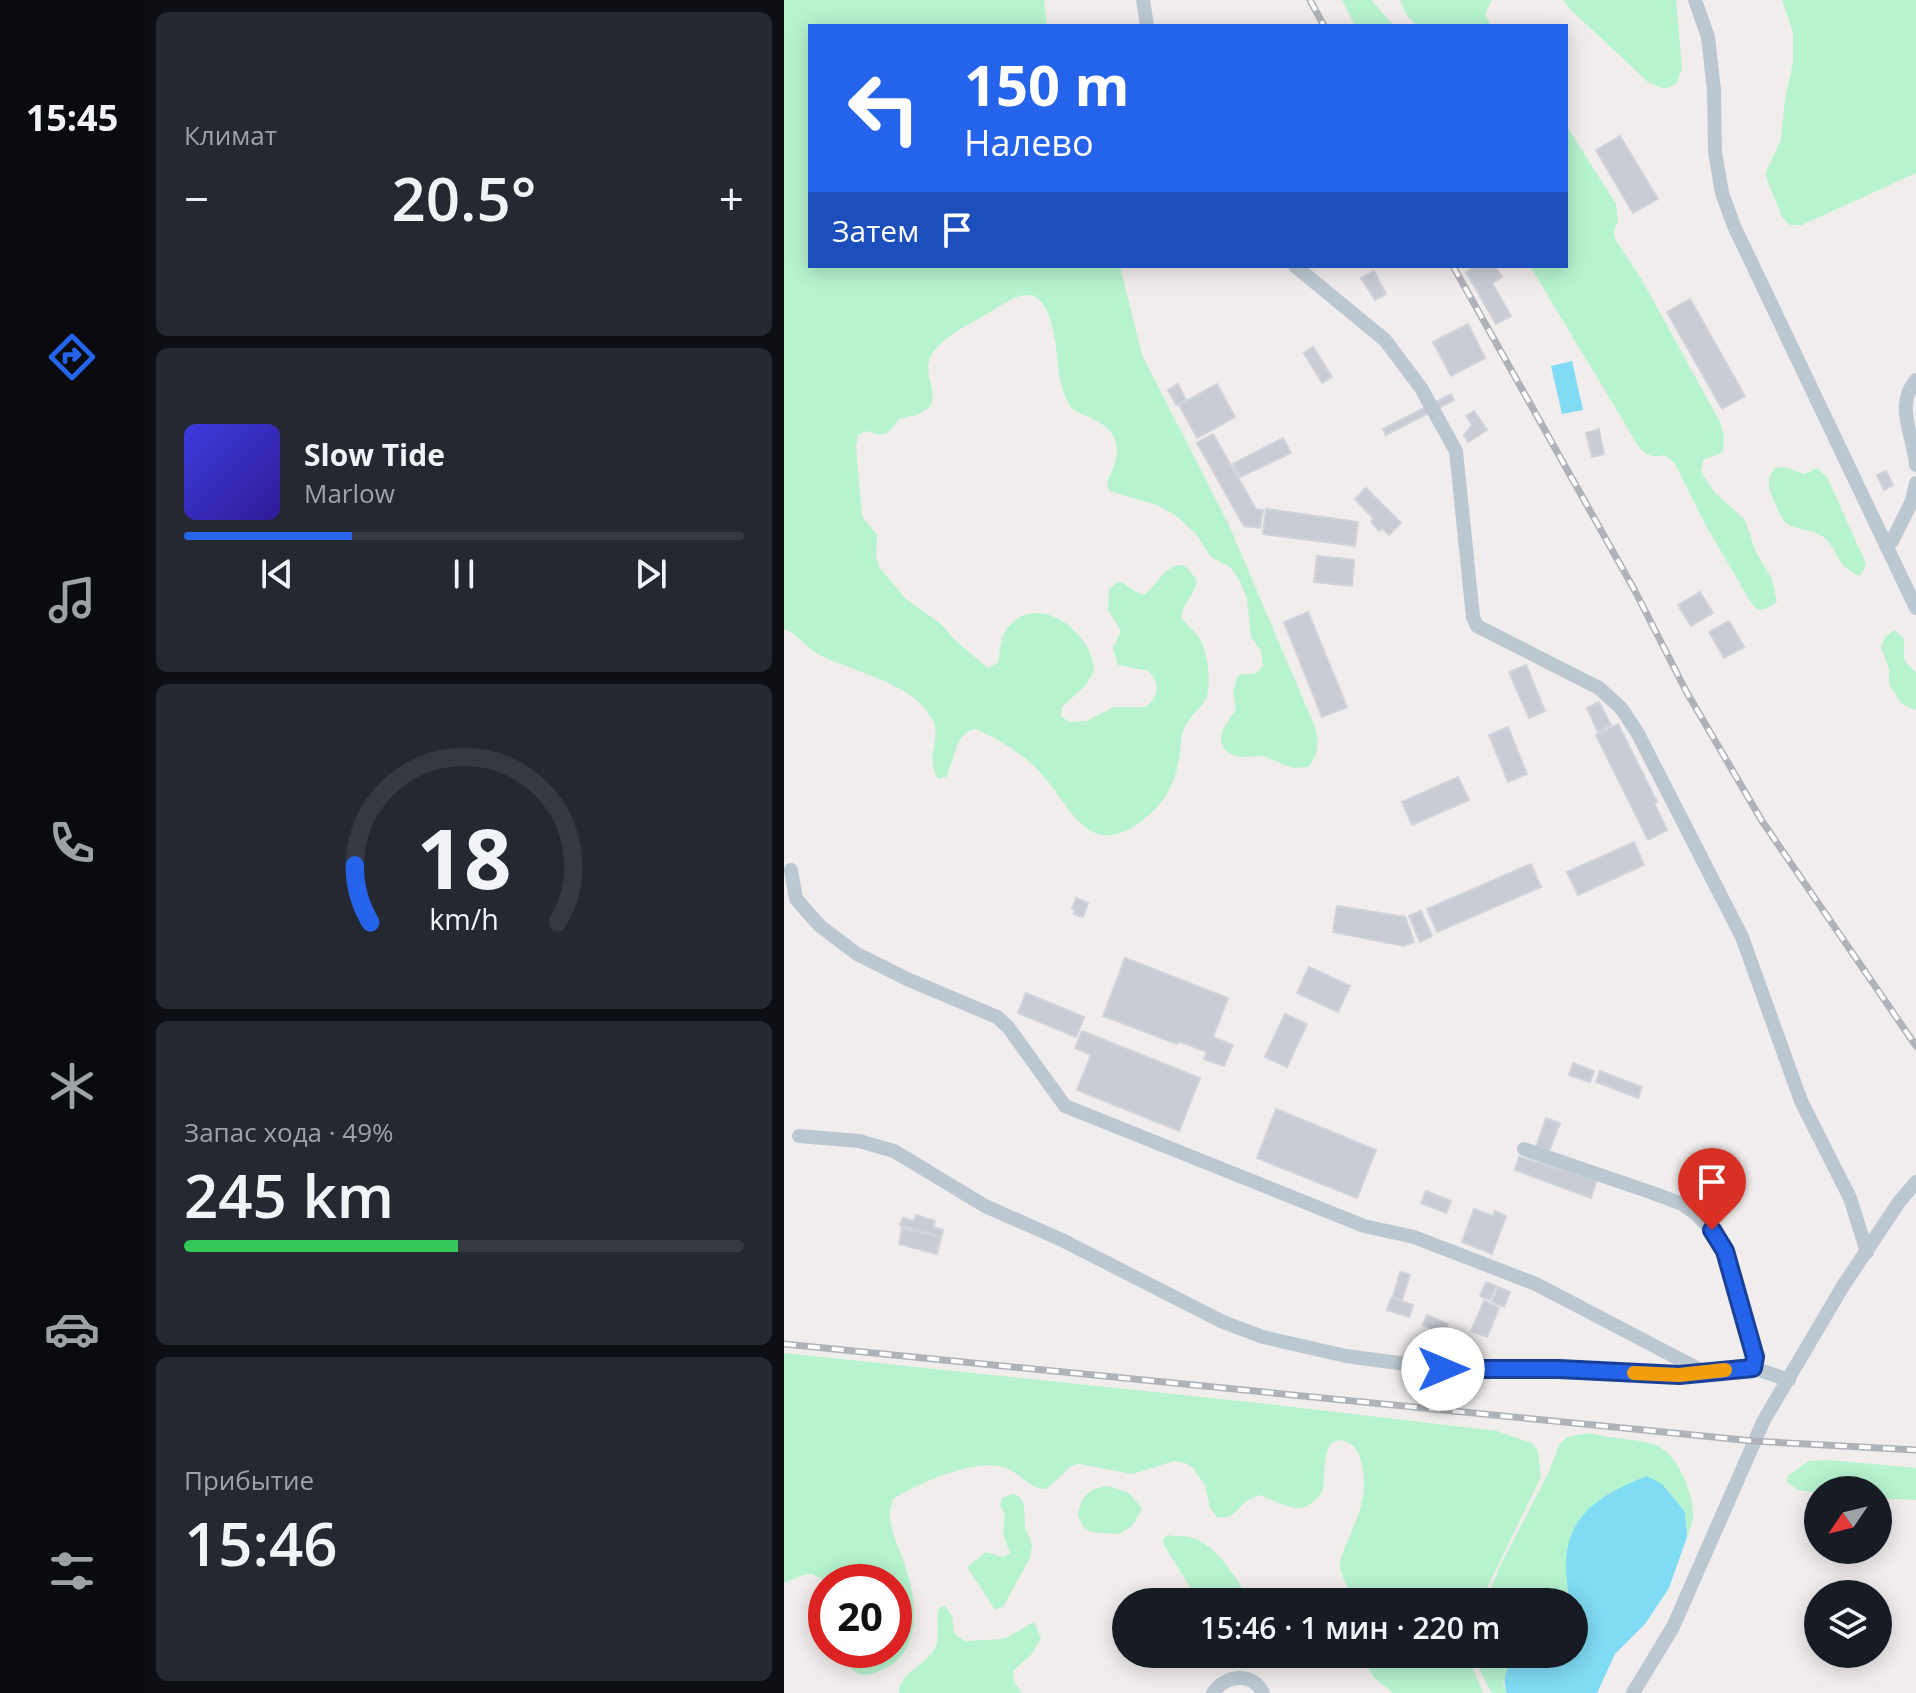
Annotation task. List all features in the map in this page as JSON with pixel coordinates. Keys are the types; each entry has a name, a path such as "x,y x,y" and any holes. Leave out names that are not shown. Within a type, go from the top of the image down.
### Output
{"street":[{"path":"1143,0 1147,24"},
{"path":"1695,0 1708,37 1714,90 1715,152 1722,193 1734,226 1916,608"},
{"path":"1297,268 1385,340 1421,388 1456,451 1468,583 1477,626 1599,688 1621,708 1637,732 1742,937 1801,1101 1850,1198 1867,1252"},
{"path":"1916,380 1910,387 1905,405 1916,465"},
{"path":"1886,546 1892,541 1912,501 1916,483"},
{"path":"791,870 796,899 820,926 857,954 997,1017 1008,1027 1065,1106 1212,1162 1364,1226 1414,1237 1536,1284 1704,1372"},
{"path":"799,1136 859,1141 894,1151 985,1206 1062,1240 1223,1322 1263,1337 1346,1356 1443,1369 1559,1369 1679,1375 1753,1368 1789,1380"},
{"path":"1524,1149 1650,1192 1682,1204 1695,1213 1712,1230 1725,1251 1755,1357 1753,1368"},
{"path":"1633,1693 1673,1627 1753,1441 1867,1252 1916,1182"},
{"path":"1213,1693 1218,1685 1236,1677 1252,1681 1263,1693"}],"green space":[{"path":"784,0 1044,0 1047,24 808,24 808,268 1120,268 1142,355 1228,523 1315,727 1317,748 1314,758 1308,767 1292,768 1263,756 1237,757 1223,747 1222,735 1236,709 1233,693 1237,677 1255,674 1263,666 1261,651 1251,637 1247,599 1240,581 1230,567 1211,557 1196,534 1175,515 1157,505 1109,491 1107,482 1117,455 1115,440 1104,426 1071,408 1061,383 1049,315 1036,297 1026,295 1008,301 937,347 928,368 933,394 930,407 917,415 899,419 886,433 866,431 858,435 856,446 862,516 877,535 876,557 880,568 906,599 941,624 989,668 998,662 1003,636 1017,619 1031,614 1045,614 1073,629 1084,642 1094,672 1085,686 1062,707 1061,716 1069,722 1086,721 1114,707 1146,707 1156,694 1155,681 1149,671 1118,665 1113,648 1121,631 1108,610 1109,589 1122,582 1144,595 1169,569 1183,566 1190,571 1197,582 1181,617 1204,647 1209,674 1208,692 1183,730 1175,775 1160,804 1125,831 1097,834 1075,817 1045,778 1022,756 975,729 959,741 946,777 938,779 933,763 935,728 924,708 898,688 818,654 784,629"},
{"path":"1342,0 1371,0 1392,24 1356,24"},
{"path":"1400,0 1492,0 1485,14 1490,24 1415,24 1406,14"},
{"path":"1563,0 1676,0 1682,69 1676,84 1664,89 1648,82"},
{"path":"1782,0 1916,0 1916,173 1802,225 1790,225 1782,217 1765,174 1781,139 1793,63 1793,32"},
{"path":"1568,128 1616,204 1618,221 1615,239 1642,280 1721,424 1723,452 1703,460 1701,472 1714,492 1745,520 1755,550 1772,580 1777,602 1758,610 1752,604 1705,524 1674,462 1664,455 1650,456 1639,447 1531,268 1568,268"},
{"path":"1785,467 1805,474 1817,468 1827,477 1866,565 1860,576 1845,567 1822,536 1785,522 1773,499 1769,482 1775,468"},
{"path":"1894,630 1904,639 1904,660 1916,672 1916,710 1902,704 1889,684 1889,670 1881,646"},
{"path":"784,1353 1497,1431 1532,1443 1538,1451 1541,1477 1487,1588 1348,1588 1340,1564 1360,1510 1364,1482 1359,1455 1347,1442 1338,1440 1328,1449 1322,1491 1309,1505 1290,1507 1260,1495 1247,1501 1231,1516 1222,1518 1217,1517 1210,1508 1205,1485 1193,1468 1185,1463 1174,1461 1133,1474 1079,1464 1071,1466 1047,1489 1036,1487 1008,1469 996,1466 966,1468 917,1486 893,1499 891,1523 905,1564 808,1564 808,1574 784,1583"},
{"path":"1590,1433 1662,1448 1677,1464 1688,1487 1693,1519 1687,1537 1685,1512 1572,1534 1566,1563 1567,1588 1491,1588 1548,1474 1559,1445 1567,1437"},
{"path":"1808,1461 1916,1468 1916,1500 1892,1499 1892,1476 1804,1476 1804,1491 1798,1490 1787,1482 1788,1476"},
{"path":"1108,1486 1129,1493 1142,1509 1132,1526 1119,1534 1091,1532 1084,1528 1078,1516 1087,1494"},
{"path":"1013,1494 1019,1496 1024,1505 1025,1527 1032,1544 1030,1558 1003,1607 995,1610 967,1567 986,1552 1003,1557 1010,1553 1003,1534 1005,1515 1000,1505 1002,1498"},
{"path":"1167,1535 1202,1542 1219,1556 1241,1588 1190,1588 1163,1539"},
{"path":"912,1592 914,1615 912,1633"},
{"path":"945,1606 952,1616 954,1633 964,1641 1004,1639 1034,1622 1041,1638 1032,1654 1013,1671 1014,1682 1022,1693 899,1693 903,1679 934,1650 938,1612 940,1607"},
{"path":"850,1668 885,1668 870,1674 859,1674"},
{"path":"1368,1668 1473,1668 1483,1693 1393,1693 1374,1678"},
{"path":"1480,1668 1512,1668 1503,1682 1507,1693 1492,1693"}],"water":[{"path":"1572,361 1583,410 1562,414 1551,366"},
{"path":"1647,1476 1662,1484 1685,1512 1687,1537 1669,1588 1645,1624 1615,1654 1597,1693 1507,1693 1505,1682 1508,1668 1588,1668 1588,1588 1567,1588 1568,1546 1581,1518 1591,1507"}],"building":[{"path":"1620,136 1658,199 1633,213 1596,150"},
{"path":"1473,268 1496,268 1502,277 1492,283 1511,316 1496,324 1466,272"},
{"path":"1374,271 1386,294 1375,300 1361,278"},
{"path":"1690,299 1745,396 1722,409 1667,312"},
{"path":"1468,324 1485,358 1451,376 1433,342"},
{"path":"1313,347 1332,377 1322,383 1304,353"},
{"path":"1178,384 1186,400 1176,405 1168,390"},
{"path":"1217,384 1235,417 1197,438 1179,405"},
{"path":"1451,394 1454,400 1386,435 1383,429"},
{"path":"1474,411 1487,430 1468,442 1464,435 1472,425 1466,416"},
{"path":"1599,429 1604,454 1592,457 1586,433"},
{"path":"1213,434 1256,509 1263,510 1260,528 1244,526 1197,443"},
{"path":"1283,438 1291,453 1240,477 1233,464"},
{"path":"1886,471 1893,485 1884,490 1877,475"},
{"path":"1366,488 1401,523 1389,535 1382,528 1379,531 1371,522 1374,519 1355,499"},
{"path":"1266,509 1358,522 1355,546 1263,534"},
{"path":"1317,556 1354,560 1352,586 1314,582"},
{"path":"1700,592 1713,613 1691,626 1678,605"},
{"path":"1308,612 1347,707 1322,717 1284,622"},
{"path":"1729,621 1744,647 1724,658 1709,632"},
{"path":"1526,665 1545,711 1529,718 1509,672"},
{"path":"1599,702 1611,725 1598,732 1587,708"},
{"path":"1618,724 1657,802 1654,803 1667,830 1648,840 1596,735"},
{"path":"1508,727 1527,774 1508,782 1489,735"},
{"path":"1458,777 1469,800 1412,825 1402,802"},
{"path":"1634,842 1644,865 1578,895 1567,872"},
{"path":"1531,864 1541,887 1437,932 1427,909"},
{"path":"1076,898 1088,903 1083,917 1074,914 1076,911 1072,909"},
{"path":"1337,906 1405,917 1414,942 1404,946 1333,932"},
{"path":"1421,911 1432,936 1420,942 1409,916"},
{"path":"1125,958 1228,998 1213,1037 1233,1045 1224,1066 1204,1059 1207,1052 1103,1016"},
{"path":"1309,967 1350,986 1338,1012 1297,993"},
{"path":"1026,993 1084,1017 1076,1037 1018,1013"},
{"path":"1285,1014 1307,1024 1287,1067 1265,1057"},
{"path":"1082,1031 1200,1078 1179,1131 1077,1090 1091,1055 1075,1048"},
{"path":"1573,1063 1594,1071 1590,1082 1569,1075"},
{"path":"1600,1071 1642,1087 1638,1098 1596,1082"},
{"path":"1276,1109 1376,1150 1357,1198 1257,1158"},
{"path":"1546,1118 1560,1123 1549,1151 1536,1147"},
{"path":"1519,1157 1597,1180 1591,1198 1515,1170"},
{"path":"1426,1191 1451,1201 1446,1213 1421,1203"},
{"path":"1474,1209 1493,1216 1495,1211 1506,1216 1492,1254 1462,1242"},
{"path":"916,1215 935,1221 933,1227 943,1230 941,1237 900,1225 903,1218 914,1221"},
{"path":"902,1228 941,1238 937,1254 899,1244"},
{"path":"1400,1272 1410,1275 1402,1300 1393,1297"},
{"path":"1486,1282 1496,1286 1490,1300 1480,1296"},
{"path":"1498,1287 1510,1292 1504,1307 1492,1302"},
{"path":"1391,1298 1413,1305 1409,1317 1387,1310"},
{"path":"1484,1301 1499,1308 1487,1337 1471,1331"},
{"path":"1427,1315 1448,1324 1443,1333 1423,1325"}],"railway":[{"path":"1310,0 1323,24"},
{"path":"1454,268 1635,591 1686,691 1762,821 1916,1046"},
{"path":"784,1344 1753,1441 1916,1450"}],"slow traffic":[{"path":"1634,1373 1679,1375 1725,1370"}],"route":[{"path":"1443,1369 1559,1369 1679,1375 1753,1368 1755,1357 1725,1251 1712,1230"}]}
